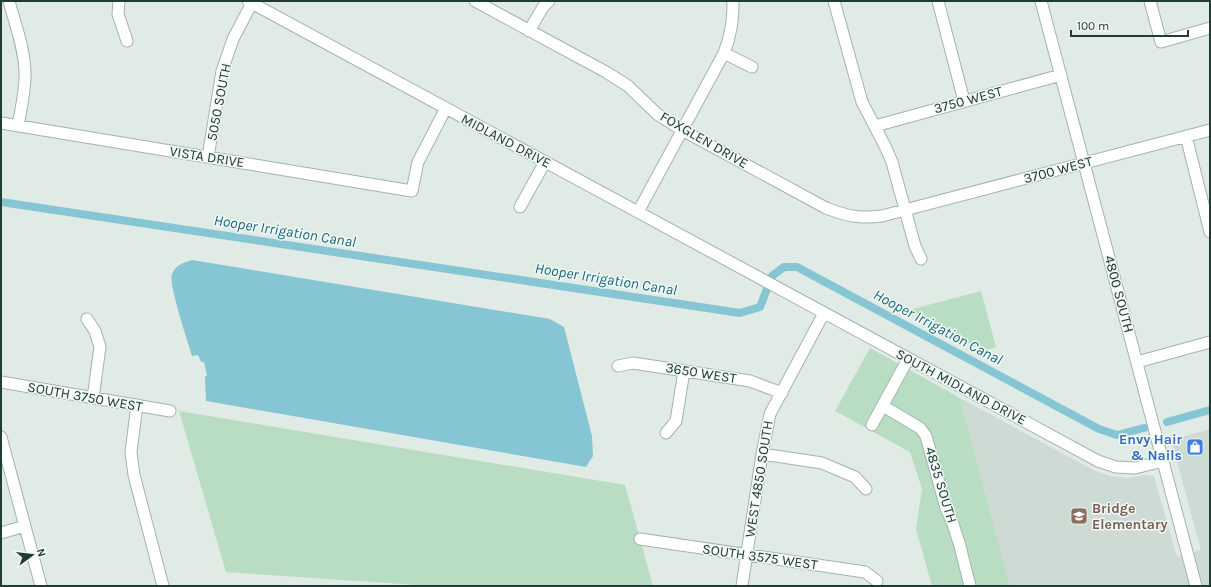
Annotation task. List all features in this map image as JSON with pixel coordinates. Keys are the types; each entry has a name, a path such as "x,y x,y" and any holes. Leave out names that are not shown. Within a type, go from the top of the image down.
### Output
{"street":[{"path":"9,1 24,57 26,72 18,126"},
{"path":"119,1 118,14 127,41"},
{"name":"FOXGLEN DRIVE","path":"475,1 606,72 628,86 657,114 682,130 826,208 844,214 864,218 882,216 905,210"},
{"path":"529,31 543,7 549,1"},
{"path":"638,212 724,53 731,35 733,1"},
{"path":"834,1 862,102 892,162 915,246 921,258"},
{"path":"938,1 964,101"},
{"name":"4800 SOUTH","path":"1041,1 1196,586"},
{"path":"1150,1 1161,42 1210,28"},
{"name":"MIDLAND DRIVE","path":"251,2 764,281"},
{"name":"5050 SOUTH","path":"208,157 222,70 233,39 251,2"},
{"path":"724,53 752,67"},
{"name":"3750 WEST","path":"875,126 1060,75"},
{"name":"VISTA DRIVE","path":"1,123 412,191 418,162 446,108"},
{"name":"3700 WEST","path":"905,210 1210,130"},
{"path":"1186,136 1210,232"},
{"path":"520,207 545,162"},
{"name":"SOUTH MIDLAND DRIVE","path":"764,281 1098,461 1116,467 1134,468 1163,462"},
{"name":"WEST 4850 SOUTH","path":"742,586 762,454 770,414 824,313"},
{"path":"87,319 96,331 100,347 93,398"},
{"path":"1137,362 1210,342"},
{"path":"872,425 908,359"},
{"name":"3650 WEST","path":"618,366 633,363 750,381 782,393"},
{"path":"666,433 676,421 684,371"},
{"name":"SOUTH 3750 WEST","path":"1,382 170,411"},
{"path":"137,406 130,452 134,475 163,586"},
{"name":"4835 SOUTH","path":"883,406 920,428 926,436 946,508 960,546 970,586"},
{"path":"1,436 41,586"},
{"path":"762,454 822,462 855,477 866,489"},
{"path":"1,533 25,526"},
{"name":"SOUTH 3575 WEST","path":"640,539 865,572 877,581"}],"shaded area":[{"name":"Bridge Elementary","path":"960,398 1095,471 1110,476 1128,478 1145,475 1154,476 1177,557 1201,550 1171,440 1210,429 1210,586 1010,586"}],"green space":[{"path":"981,291 996,347 983,351 909,310"},
{"path":"870,348 960,398 1010,586 932,586 916,529 922,489 910,452 835,411"},
{"path":"179,411 625,485 653,586 431,586 226,572"}],"water":[{"path":"192,260 550,319 564,327 592,436 593,456 586,467 206,401 205,376 207,376 204,362 201,362 198,355 192,356 176,301 172,280 172,274 180,264"}],"waterway":[{"name":"Hooper Irrigation Canal","path":"1,202 740,313 760,307 772,276 784,267 797,267 1099,429 1117,435 1144,428"},
{"name":"Hooper Irrigation Canal","path":"1167,422 1210,410"}],"place":[{"name":"Envy Hair & Nails","path":"1195,447"},
{"name":"Bridge Elementary","path":"1079,516"}]}
